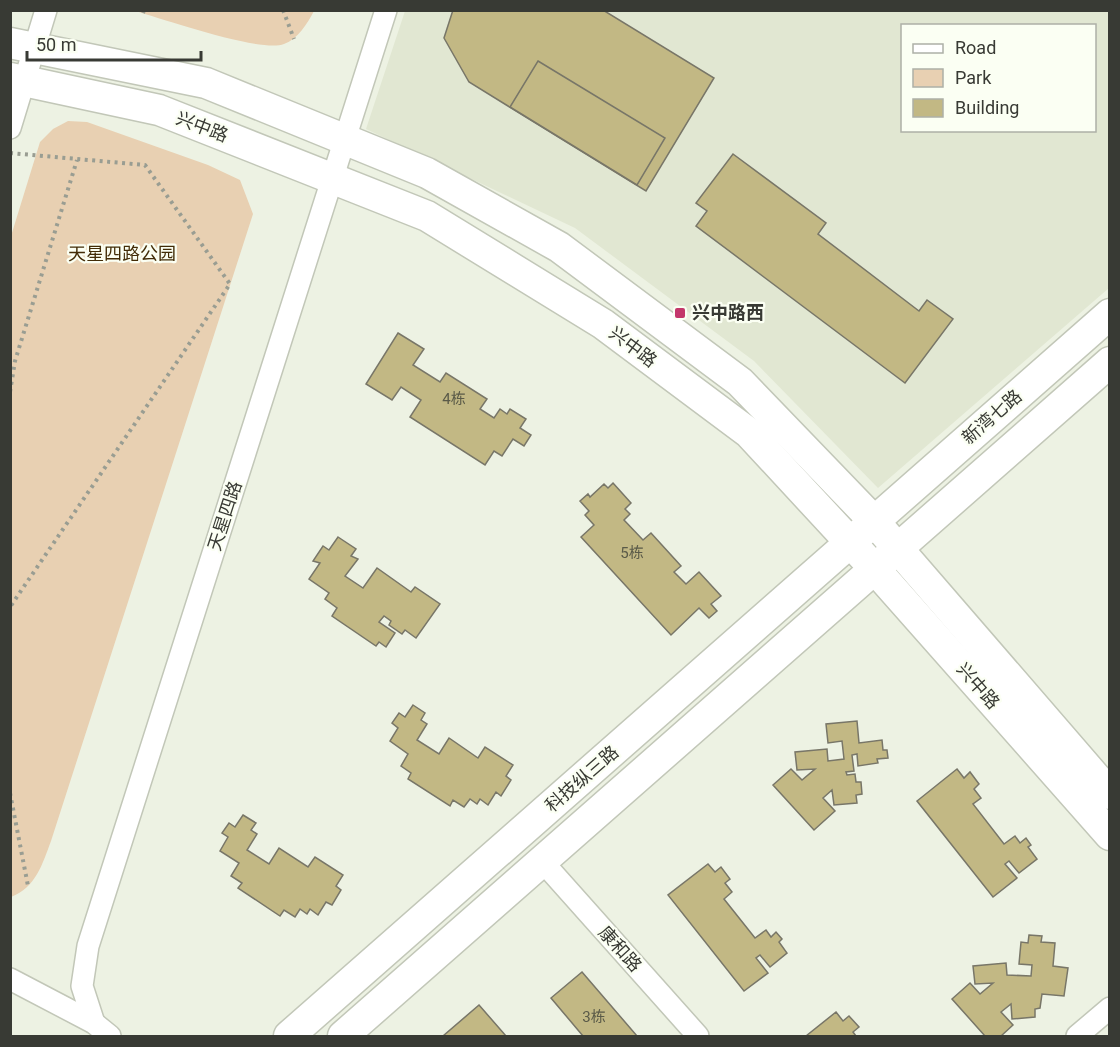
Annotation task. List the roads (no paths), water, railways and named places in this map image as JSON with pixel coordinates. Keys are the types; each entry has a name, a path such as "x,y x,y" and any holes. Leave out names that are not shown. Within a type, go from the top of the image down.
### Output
{"street":[{"path":"10,128 23,45 46,10"},
{"name":"天星四路","path":"94,1023 82,986 88,946 386,10"},
{"name":"兴中路","path":"23,45 206,83 427,173 559,247 740,382 874,521 1110,794"},
{"name":"兴中路","path":"18,80 159,110 427,216 603,324 749,433 874,568 1110,835"},
{"name":"新湾七路","path":"874,521 1110,314"},
{"name":"新湾七路","path":"897,549 1110,362"},
{"name":"科技纵三路","path":"289,1036 874,521"},
{"name":"科技纵三路","path":"344,1036 897,549"},
{"name":"康和路","path":"542,861 698,1036"},
{"path":"10,979 94,1023 110,1036"},
{"path":"1077,1036 1110,1008"}],"place":[{"name":"兴中路西","path":"680,313"}],"park label":[{"name":"天星四路公园","path":"122,254"}]}
